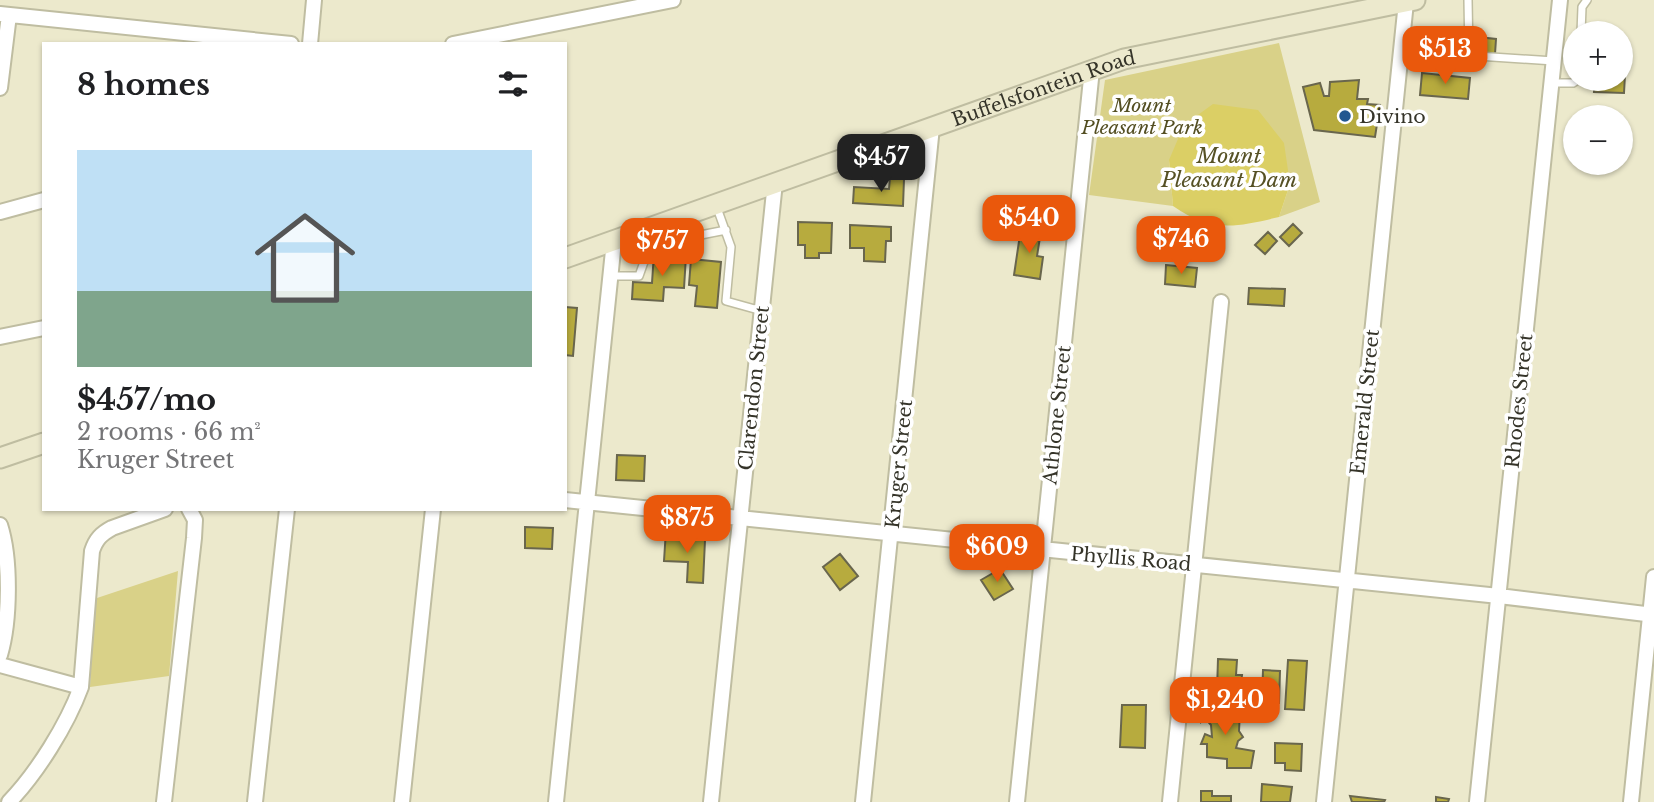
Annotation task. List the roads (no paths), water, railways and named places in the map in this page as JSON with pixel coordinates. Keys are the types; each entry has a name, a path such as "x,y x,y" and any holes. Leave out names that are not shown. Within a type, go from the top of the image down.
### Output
{"main road":[{"name":"Buffelsfontein Road","path":"567,257 1124,59 1410,1"},
{"path":"0,456 42,444"}],"street":[{"path":"310,42 314,0"},
{"path":"463,42 673,0"},
{"name":"Rhodes Street","path":"1477,802 1560,0"},
{"name":"Emerald Street","path":"1324,802 1401,51 1410,1"},
{"path":"0,86 4,14 272,42"},
{"name":"Athlone Street","path":"1017,802 1092,69"},
{"name":"Kruger Street","path":"863,802 932,127"},
{"name":"Clarendon Street","path":"711,802 775,182"},
{"path":"0,212 42,201"},
{"path":"556,802 614,241"},
{"path":"1170,802 1221,302"},
{"path":"0,337 42,328"},
{"name":"Phyllis Road","path":"567,499 1652,614"},
{"path":"9,802 35,770 81,687 94,544 112,528 159,511"},
{"path":"164,802 194,538 195,520 190,511"},
{"path":"255,802 287,511"},
{"path":"402,802 433,511"},
{"path":"0,525 7,568 5,626 0,655"},
{"path":"1631,802 1654,577"},
{"path":"0,664 81,687"}],"lane":[{"path":"1468,0 1469,56"},
{"path":"1581,21 1582,7 1587,0"},
{"path":"1401,51 1554,61"},
{"path":"1552,83 1563,83"},
{"path":"716,204 731,247 726,301 762,311"},
{"path":"611,276 639,276 650,245 726,230"}],"water":[{"name":"Mount Pleasant Dam","path":"1213,104 1258,110 1284,143 1290,184 1279,217 1237,225 1212,224 1187,215 1173,206 1169,160 1184,125"}],"place":[{"name":"Divino","path":"1345,116"}],"park label":[{"name":"Mount Pleasant Park","path":"1142,116"}]}
